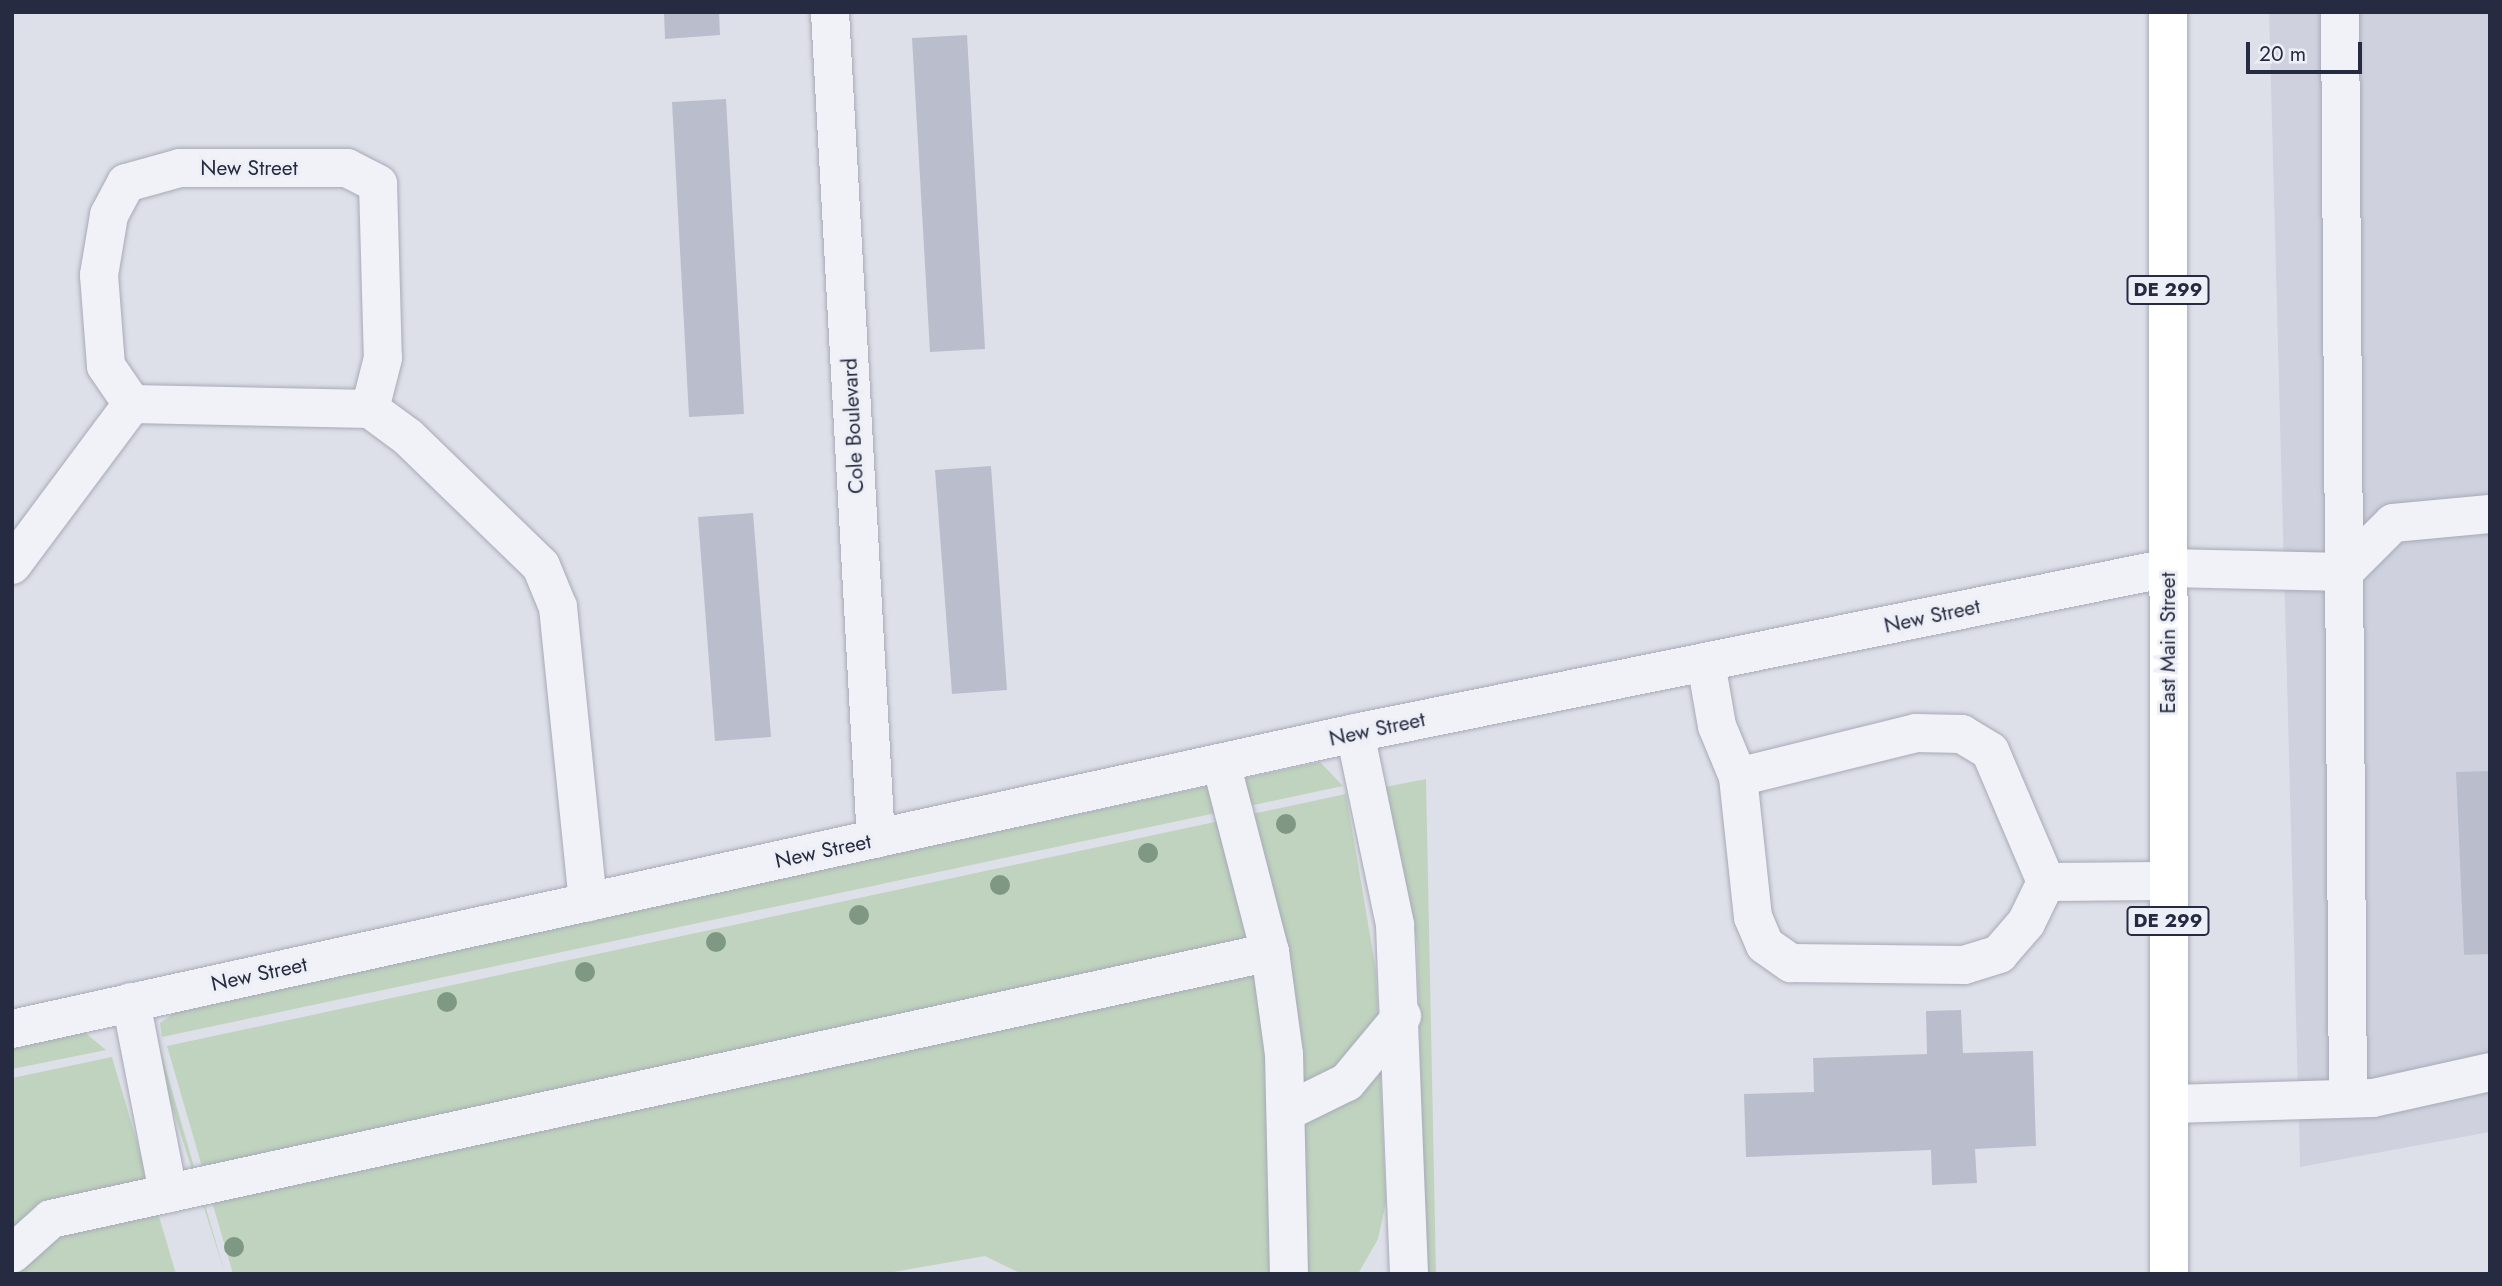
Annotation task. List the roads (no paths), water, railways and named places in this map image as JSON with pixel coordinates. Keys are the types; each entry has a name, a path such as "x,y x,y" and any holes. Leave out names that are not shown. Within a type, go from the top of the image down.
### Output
{"main road":[{"name":"East Main Street","path":"2168,12 2167,881 2172,1104 2169,1274"}],"street":[{"name":"Cole Boulevard","path":"830,12 876,839"},
{"path":"2340,12 2348,1097"},
{"name":"New Street","path":"132,404 106,366 99,275 109,215 126,183 180,169 347,168 378,184 383,358 370,409"},
{"path":"12,565 132,404 370,409 408,437 541,566 558,607 587,902"},
{"path":"2344,572 2393,523 2490,514"},
{"name":"New Street","path":"12,1029 1355,733 2168,568 2344,572"},
{"path":"1706,663 1717,726 1738,777 1753,917 1765,945 1791,963 1964,965 1998,954 2026,923 2046,883 1990,751 1962,734 1916,733 1738,777"},
{"path":"1355,733 1395,925 1402,1016 1409,1274"},
{"path":"1221,763 1270,951 1286,1112 1289,1274"},
{"path":"2046,883 2167,881"},
{"path":"12,1254 51,1219 1270,951"},
{"path":"131,1002 168,1193"},
{"path":"1286,1112 1347,1082 1402,1016"},
{"path":"2172,1104 2372,1098 2490,1072"}]}
